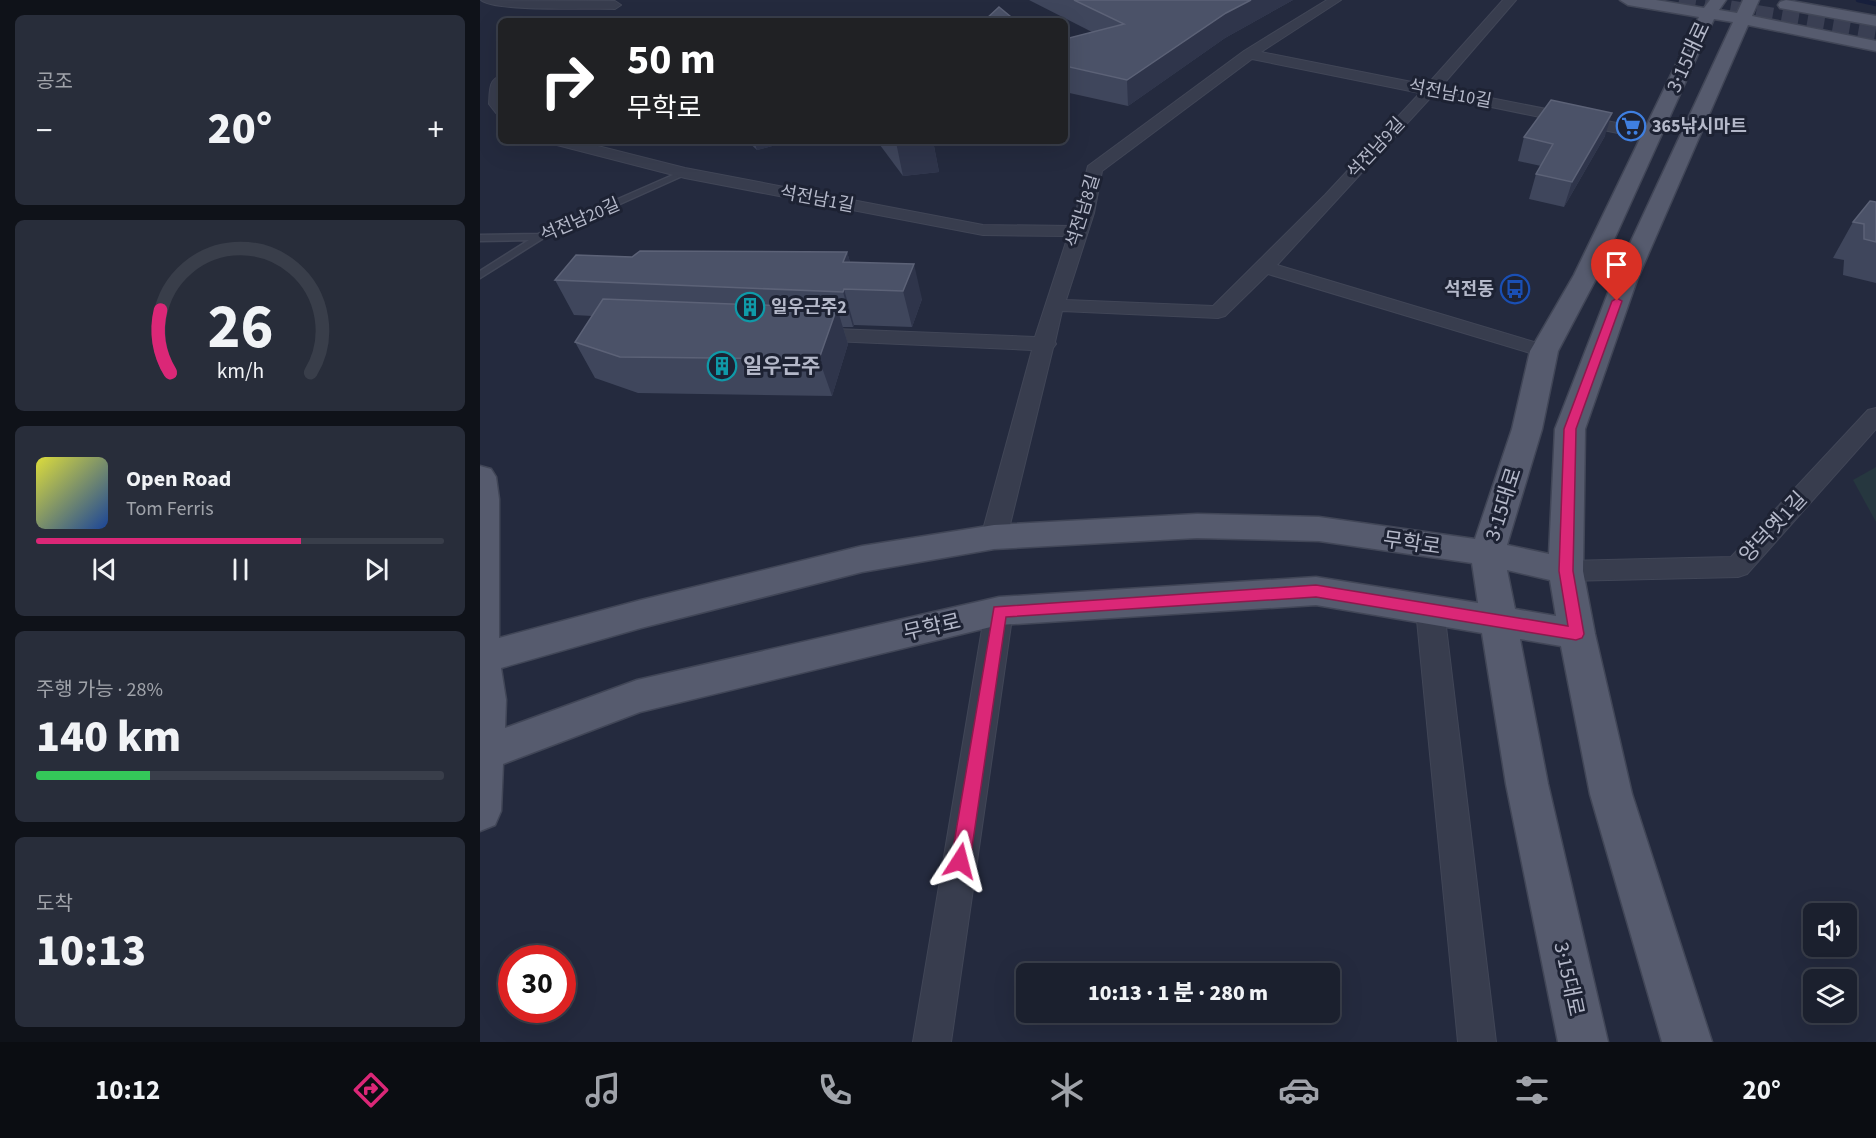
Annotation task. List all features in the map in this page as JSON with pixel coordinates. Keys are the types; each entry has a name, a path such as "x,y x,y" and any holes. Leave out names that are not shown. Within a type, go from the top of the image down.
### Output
{"main road":[{"path":"1628,0 1736,6 1876,21"},
{"path":"1736,6 1837,38 1876,46"},
{"name":"3·15대로","path":"1583,1042 1527,784 1487,553 1527,429 1544,351 1586,275 1652,135 1736,6"},
{"name":"3·15대로","path":"1687,1042 1611,794 1576,634 1566,571 1570,429 1625,280 1736,6"},
{"path":"1837,38 1788,21 1794,15 1852,17"},
{"path":"480,477 483,499 480,658 487,700 480,811"},
{"name":"무학로","path":"480,658 641,614 862,559 994,537 1197,526 1319,530 1487,553 1566,571"},
{"name":"무학로","path":"482,754 637,696 999,611 1316,591 1576,634"}],"street":[{"path":"487,0 524,4 621,2"},
{"name":"석전남8길","path":"994,537 1046,344 1054,305 1078,231 1094,169 1249,54 1335,0"},
{"name":"석전남9길","path":"1054,305 1218,312 1265,267 1431,90 1510,0"},
{"path":"595,16 621,2"},
{"name":"석전남10길","path":"1249,54 1652,135"},
{"path":"498,84 496,104 498,106"},
{"name":"석전남1길","path":"571,144 685,173 983,230 1078,231"},
{"path":"1265,267 1544,351"},
{"path":"794,334 1046,344"},
{"name":"양덕옛1길","path":"1566,571 1738,567 1876,415"},
{"path":"1430,610 1477,1042"},
{"path":"932,1042 999,611"}],"lane":[{"name":"석전남20길","path":"480,275 539,237 685,173"},
{"path":"480,238 539,237"}],"shaded area":[{"path":"1876,467 1876,522 1853,480"}],"building":[{"path":"1074,0 1251,0 1226,13 1127,80 1068,67 1068,38 1124,24"},
{"path":"999,7 1012,18 987,18"},
{"path":"1551,100 1612,113 1572,182 1536,174 1553,144 1524,137"},
{"path":"1870,201 1876,202 1876,242 1864,239 1864,224 1853,222"},
{"path":"640,251 847,252 843,262 914,264 903,291 844,289 843,292 555,280 576,255 632,257"},
{"path":"603,299 837,308 819,359 620,357 575,342"}],"waterway":[{"path":"1858,0 1876,4"}],"tunnel":[{"path":"1679,0 1876,34"}],"place":[{"name":"365낚시마트","path":"1631,126"},
{"name":"석전동","path":"1515,289"},
{"name":"일우근주2","path":"750,307"},
{"name":"일우근주","path":"722,366"}],"route":[{"path":"960,861 999,611 1316,591 1576,634 1566,571 1570,429 1617,301"}]}
